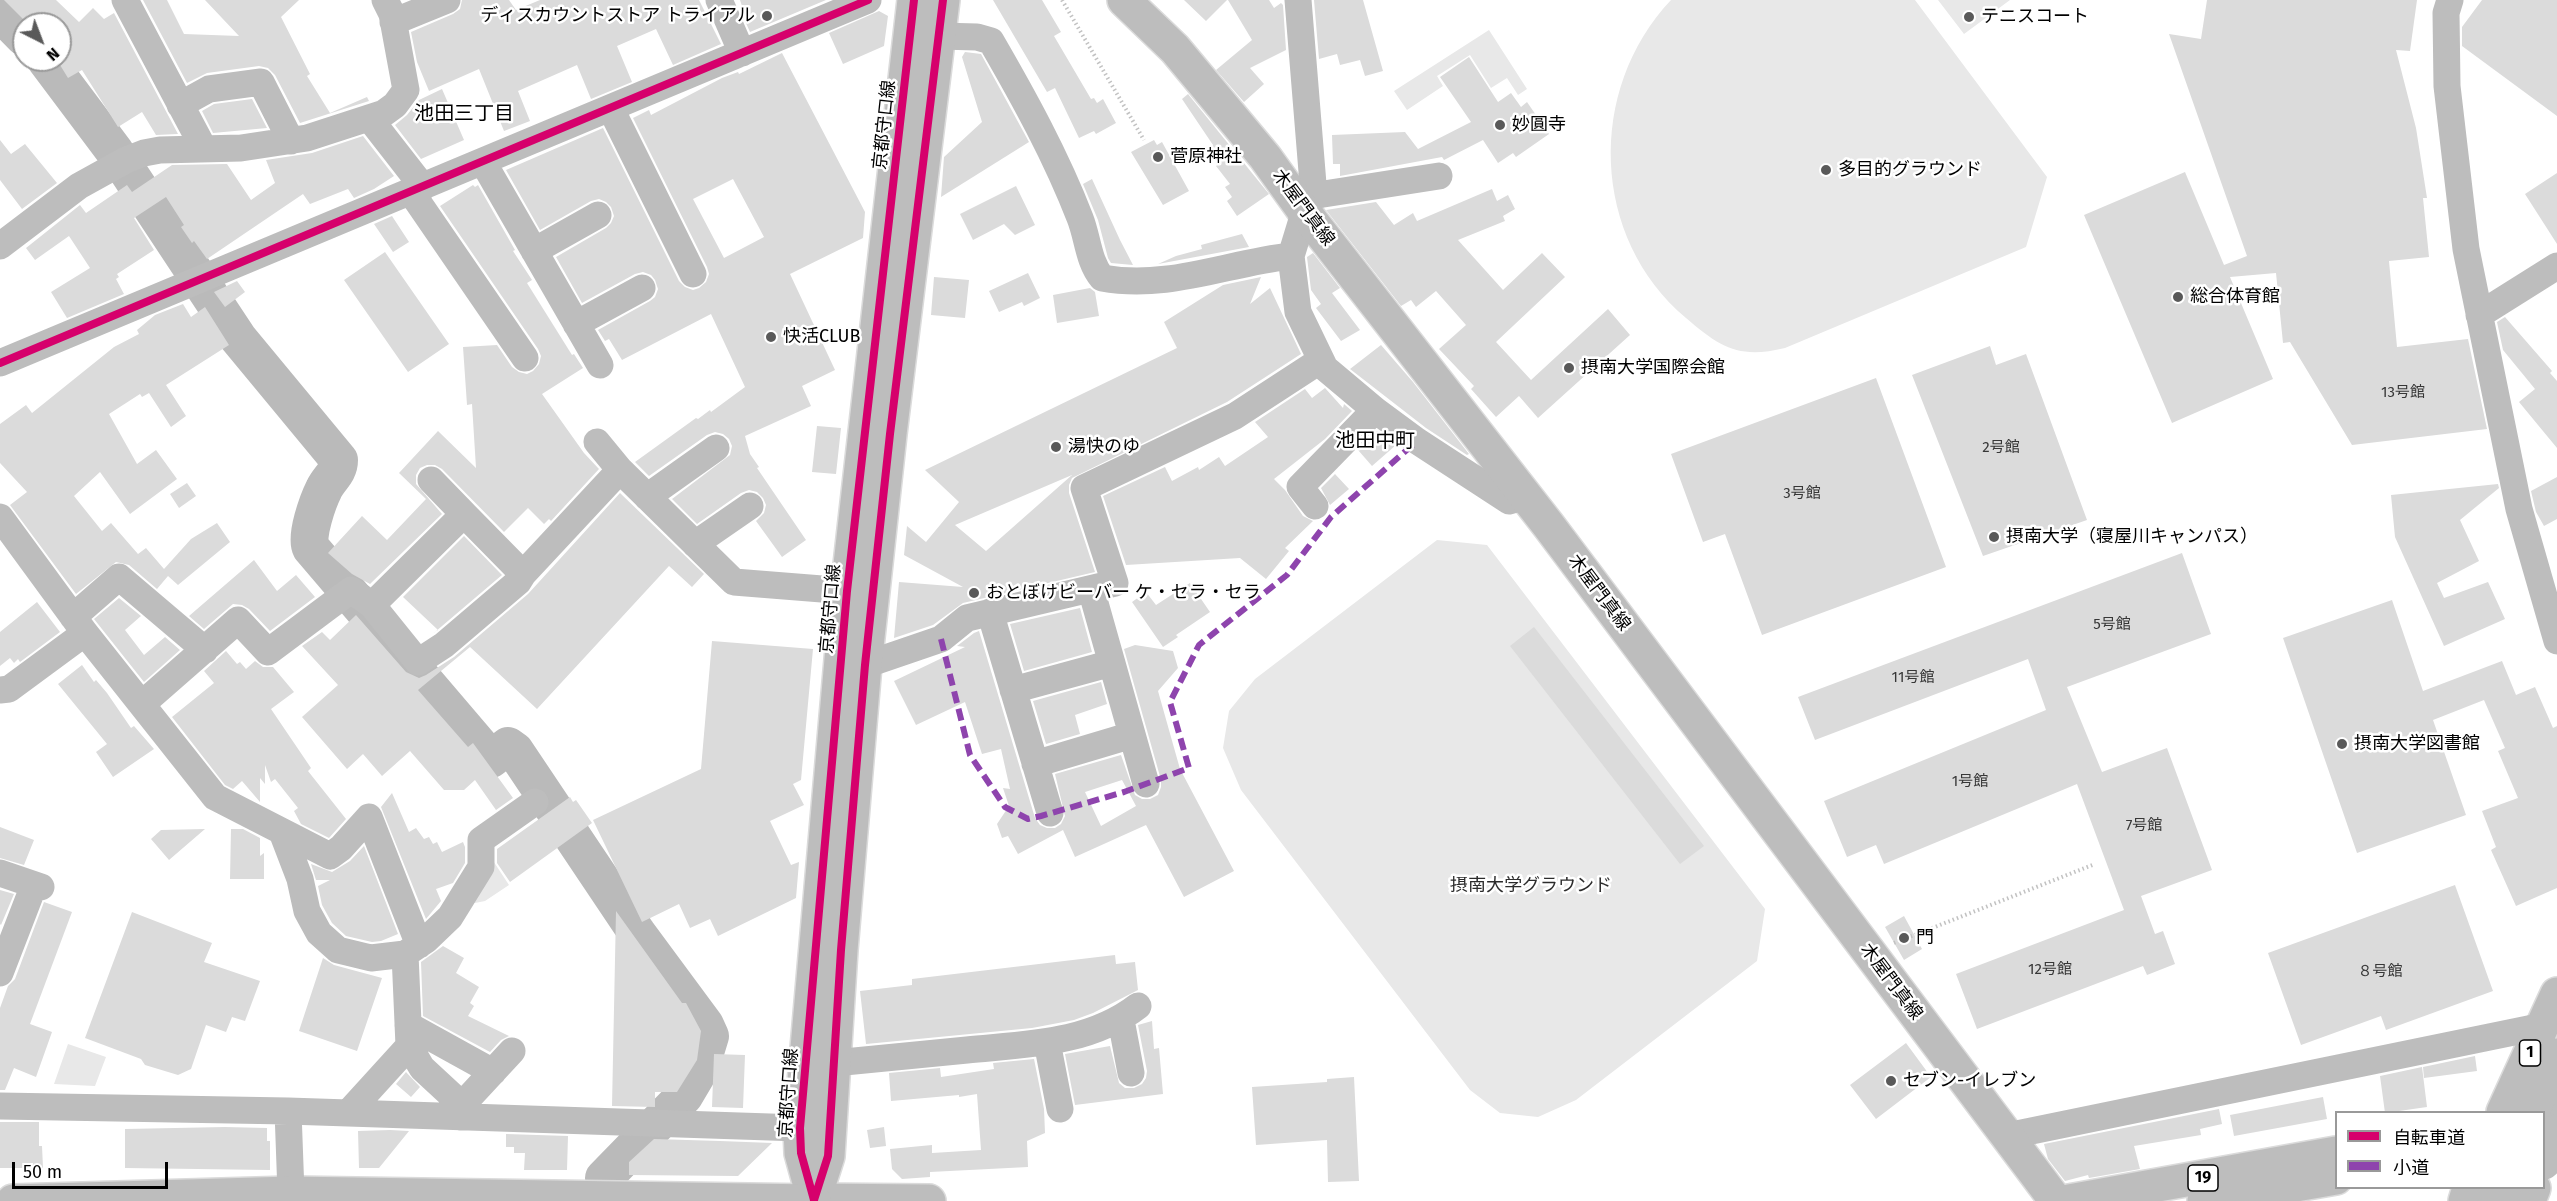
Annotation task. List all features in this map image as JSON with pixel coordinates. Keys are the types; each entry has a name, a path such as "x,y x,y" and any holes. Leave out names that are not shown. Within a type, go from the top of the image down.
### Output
{"main road":[{"name":"京都守口線","path":"814,1201 801,1153 800,1128 847,591 914,0"},
{"path":"814,1201 828,1156 841,950 865,665 890,434 944,0"},
{"name":"木屋門真線","path":"1124,0 1175,49 1308,205 2056,1201"},
{"name":"1","path":"2504,1111 2557,994"},
{"name":"1","path":"2534,1111 2557,1055"},
{"path":"2545,1161 2557,1131"},
{"name":"19","path":"2069,1201 2335,1154"},
{"name":"19","path":"2204,1201 2335,1178"},
{"path":"13,1201 291,1193 929,1201"}],"street":[{"path":"125,0 204,149"},
{"path":"0,246 79,186 122,163 160,150 241,148 291,141 384,113 395,105 406,90 389,11 447,0"},
{"path":"719,0 742,53"},
{"path":"0,363 868,0"},
{"path":"1298,0 1314,184 1291,256 1298,312 1317,363 1372,413 1509,501 1526,496"},
{"path":"2450,0 2446,13 2446,86 2466,249 2519,509 2557,641"},
{"path":"939,36 976,37 991,41 1032,112 1080,219 1095,269 1102,278 1124,282 1181,279 1257,260 1291,256"},
{"path":"180,105 209,89 261,82 291,141"},
{"path":"611,109 693,274"},
{"path":"370,119 525,358"},
{"path":"483,162 600,365"},
{"path":"1308,205 1439,176"},
{"path":"534,251 598,215"},
{"path":"2479,315 2557,266"},
{"path":"576,324 642,288"},
{"path":"865,665 941,639 967,618 1115,583 1084,488 1235,416 1317,363"},
{"path":"1315,506 1300,487 1372,413"},
{"path":"597,442 620,470 734,582 847,591"},
{"path":"647,497 716,448"},
{"path":"355,598 418,662 444,645 518,582 620,470"},
{"path":"430,480 523,574"},
{"path":"695,544 750,506"},
{"path":"142,704 238,620 268,652 355,598 464,514"},
{"path":"0,517 79,625 215,797 330,856 341,848 369,818 412,950 408,1035 422,1068 461,1111"},
{"path":"0,690 9,688 79,625 119,577 205,650"},
{"path":"1091,589 1146,783"},
{"path":"990,612 1050,813"},
{"path":"1013,690 1112,663"},
{"path":"1035,764 1132,735"},
{"path":"282,832 300,879 307,911 319,933 338,950 371,958 412,950 450,917 481,867 481,840 535,802"},
{"path":"0,873 37,886 0,973"},
{"path":"834,1063 1047,1042 1088,1033 1129,1013 1131,1073"},
{"path":"2007,1136 2543,1026"},
{"path":"408,1035 493,1072"},
{"path":"348,1113 408,1035"},
{"path":"1047,1042 1060,1109"},
{"path":"461,1111 512,1052"},
{"path":"0,1106 348,1113 461,1111 657,1123 800,1128"},
{"path":"288,1112 291,1193"}],"path":[{"path":"1062,0 1144,140"},
{"path":"1884,947 2095,864"}],"green space":[{"name":"多目的グラウンド","path":"1671,0 1915,0 2047,177 2026,247 1785,348 1755,352 1743,351 1721,344 1710,337 1686,318 1655,285 1632,247 1617,206 1611,163 1613,119 1624,76 1643,36"},
{"name":"テニスコート","path":"1938,0 2010,0 1964,34"},
{"path":"1489,30 1527,89 1518,95 1507,78 1491,88 1470,55 1437,76 1443,86 1407,110 1394,91"},
{"name":"摂南大学グラウンド","path":"1437,540 1487,545 1765,909 1757,961 1576,1100 1538,1117 1500,1113 1470,1090 1241,790 1223,748 1229,711 1255,679"},
{"path":"486,850 509,885 485,901 475,903 469,899"},
{"path":"68,1044 106,1057 95,1086 54,1084"}],"building":[{"path":"4,0 56,0 69,12 16,12"},
{"path":"143,0 167,0 184,34 239,36 205,0 299,0 281,17 310,74 307,76 330,113 367,97 369,101 300,123 275,75 268,68 259,66 207,73 187,83"},
{"path":"462,0 509,0 516,10 540,0 699,0 721,44 673,65 656,29 617,46 632,82 591,99 577,65 518,91 530,121 504,131 479,69 429,91 417,62 411,32 453,14 460,9"},
{"name":"ディスカウントストア トライアル","path":"740,0 826,0 750,32 740,10 743,9"},
{"path":"993,0 1042,0 1061,32 1054,36 1091,99 1094,98 1097,103 1103,99 1116,123 1096,134 1094,131 1079,138 1055,88 1047,92"},
{"path":"1184,0 1227,0 1206,21"},
{"path":"1228,0 1269,0 1274,8 1281,3 1283,5 1286,50 1250,68 1264,84 1244,102 1216,70 1252,40"},
{"path":"1314,0 1363,0 1383,71 1365,76 1360,60 1340,65 1337,54 1319,59"},
{"path":"2207,0 2417,0 2410,51 2396,50 2416,128 2427,198 2423,198 2429,257 2389,261 2397,347 2468,339 2487,429 2352,445 2290,342 2283,343 2276,273 2230,277 2273,379 2172,423 2084,215 2185,172 2224,265 2247,256 2169,34 2201,39"},
{"path":"2482,0 2557,0 2557,116 2462,46 2462,27"},
{"path":"93,8 104,19 114,13 178,134 156,135 142,112 118,127 82,70 68,78 64,72 72,72 72,15 79,22"},
{"path":"879,11 888,16 884,46 843,64 829,33"},
{"path":"965,52 981,54 1029,142 941,197 944,157 982,122 962,57"},
{"path":"782,53 865,212 863,238 790,274 835,370 802,386 811,406 745,436 750,454 759,467 757,468 806,540 782,557 756,521 764,513 766,505 757,492 749,490 741,493 697,524 672,499 730,455 732,446 723,434 715,432 707,435 649,476 635,462 696,418 698,419 710,410 711,412 745,387 711,314 622,360 609,339 605,341 598,330 655,297 658,289 655,280 651,275 643,272 635,274 582,303 556,257 606,228 614,216 611,207 599,199 591,201 540,230 506,170 603,128 679,281 685,287 693,290 699,288 706,282 709,274 707,267 633,118 649,110 651,115 722,78 738,72 739,74","holes":["733,179 764,237 724,258 693,199"]},
{"path":"1469,57 1498,102 1511,93 1521,107 1527,102 1549,134 1516,157 1513,153 1498,163 1483,140 1444,160 1442,157 1340,176 1340,164 1333,164 1332,135 1405,132 1418,149 1471,122 1440,77"},
{"path":"442,89 464,140 421,159 395,125 419,100"},
{"path":"1188,94 1269,194 1237,216 1227,201 1232,197 1225,187 1230,184 1216,166 1220,163 1209,147 1213,145 1182,99"},
{"path":"252,99 267,128 213,133 202,111 214,104"},
{"path":"363,136 394,176 354,198 348,189 310,204 303,194 207,259 181,227 184,225 166,197 134,218 154,250 117,274 119,277 116,279 124,294 67,318 51,292 90,268 69,236 35,260 26,248 80,205 86,213 127,185 132,192 172,165 227,164 251,200 275,183 266,160 312,153"},
{"path":"0,140 11,154 25,144 57,183 22,209 0,180"},
{"path":"1154,140 1157,145 1162,142 1189,191 1163,205 1131,152"},
{"path":"2557,173 2557,244 2525,194"},
{"path":"1092,179 1133,265 1111,263 1108,258 1098,220 1083,184"},
{"path":"473,185 475,187 478,185 515,250 513,251 532,280 527,283 572,355 574,354 583,368 542,394 584,453 599,469 551,521 549,519 544,524 528,508 504,532 442,469 435,465 420,468 416,475 416,484 442,514 370,584 352,574 328,553 362,516 387,540 426,499 399,473 438,431 476,468 472,404 467,405 463,347 497,345 512,367 527,374 539,364 541,356 538,349 440,206"},
{"path":"1016,186 1035,225 1015,235 1004,224 973,240 960,214"},
{"path":"1492,189 1497,201 1508,195 1515,209 1503,216 1505,221 1458,240 1503,290 1542,253 1565,277 1496,342 1531,380 1608,309 1630,335 1538,418 1519,396 1496,417 1471,389 1474,386 1439,349 1466,325 1436,291 1416,307 1411,300 1401,306 1326,210 1376,202 1394,225 1413,213 1417,221"},
{"path":"392,216 409,242 393,252 374,224"},
{"path":"1242,234 1249,247 1158,264 1202,249 1201,245"},
{"path":"385,252 449,344 408,372 344,280"},
{"path":"1313,253 1340,288 1332,293 1360,330 1341,341 1316,308 1321,304 1311,290 1307,257"},
{"path":"1028,273 1040,298 1024,306 1022,302 999,312 989,291"},
{"path":"934,277 969,280 965,318 931,315"},
{"path":"1261,277 1250,304 1270,288 1301,354 1227,402 1072,478 1069,493 1095,572 963,603 933,625 894,638 899,582 963,587 904,555 907,526 926,542 959,502 925,470 1177,348 1164,322 1223,285","holes":["1072,475 986,551 955,525"]},
{"path":"237,281 245,292 225,307 214,292"},
{"path":"1090,288 1095,292 1099,316 1057,323 1053,295"},
{"path":"183,304 191,317 205,307 229,345 166,385 186,416 171,427 149,393 142,397 140,394 109,414 137,464 156,450 177,479 130,514 100,472 74,496 102,531 111,523 138,554 146,548 164,569 191,539 217,523 230,542 178,585 168,576 157,589 129,565 116,562 76,594 10,505 27,492 0,463 0,424 26,405 32,413 114,347 139,334 137,330 155,315"},
{"path":"2505,317 2552,371 2550,373 2557,381 2557,448 2519,402 2535,389 2503,350 2497,322"},
{"path":"1381,345 1469,454 1467,455 1426,428 1350,369"},
{"path":"1990,346 1996,365 2026,354 2087,520 1983,556 1912,375"},
{"path":"1876,378 1946,567 1762,635 1725,534 1703,542 1671,454"},
{"path":"1325,388 1343,408 1344,404 1352,411 1325,439 1274,479 1285,490 1303,516 1313,521 1285,548 1289,551 1266,579 1240,558 1126,565 1103,496 1165,467 1172,481 1198,467 1199,470 1219,457 1225,466 1268,437 1255,422 1305,389 1312,398"},
{"path":"817,426 841,428 836,474 812,472"},
{"path":"1377,431 1396,445 1372,466 1358,450"},
{"path":"1335,474 1349,489 1330,505 1321,488"},
{"path":"2557,477 2557,519 2544,526 2536,512 2531,491"},
{"path":"187,483 196,496 179,508 170,494"},
{"path":"2498,484 2499,488 2460,520 2479,561 2437,583 2444,598 2488,582 2505,619 2444,646 2395,537 2391,495"},
{"path":"620,493 704,574 692,587 669,566 537,709 470,647 418,690 468,747 473,743 513,798 496,810 475,780 464,790 444,790 410,751 382,776 363,754 347,769 302,717 338,685 302,646 322,632 330,640 356,615 406,672 419,678 426,675 454,657 528,594"},
{"path":"464,536 502,575 438,630 403,597"},
{"path":"2182,553 2211,634 2067,687 2102,772 2167,748 2212,870 2141,896 2155,934 2163,931 2175,964 2147,975 2143,966 1977,1029 1956,974 2124,910 2077,784 1884,864 1876,845 1847,857 1824,801 2046,710 2028,659 1815,740 1798,697"},
{"path":"254,560 277,591 296,575 315,597 270,631 249,609 242,605 233,604 204,629 189,616"},
{"path":"1190,583 1210,612 1176,635 1178,637 1163,647 1132,602 1146,592 1156,605"},
{"path":"119,598 141,616 125,630 144,655 165,637 180,650 144,682 94,619"},
{"path":"2392,600 2423,691 2502,661 2516,695 2535,687 2553,728 2557,726 2557,888 2516,906 2491,850 2496,847 2482,811 2518,798 2498,751 2505,748 2484,700 2433,720 2466,815 2357,853 2283,638"},
{"path":"37,602 60,632 20,662 18,659 14,663 10,658 0,666 0,632"},
{"path":"1080,608 1092,652 1024,671 1010,624"},
{"path":"1534,627 1704,846 1680,864 1510,646"},
{"path":"979,631 1035,818 1040,825 1047,828 1055,828 1061,824 1065,816 1055,774 1121,755 1135,795 1142,799 1150,799 1158,795 1161,780 1124,649 1135,645 1173,651 1178,668 1158,691 1180,769 1234,871 1184,897 1146,825 1075,857 1063,830 1018,854 1008,836 1002,838 997,824 1009,806 1003,788 1010,789 1001,749 982,754 965,702 916,725 894,681 965,647 957,646","holes":["1122,780 1136,806 1101,826 1085,792"]},
{"path":"712,641 813,649 801,780 793,784 804,805 770,821 791,865 799,862 796,898 718,936 710,919 690,928 679,904 642,922 593,820 701,769"},
{"path":"226,651 237,664 240,662 246,669 255,661 263,667 273,667 294,692 271,709 311,768 308,771 346,819 329,838 301,824 294,811 298,808 275,779 271,782 265,765 265,784 260,778 260,802 242,781 233,789 225,785 172,717 214,683 204,671"},
{"path":"82,665 94,682 96,680 107,693 131,728 134,726 154,749 113,777 96,752 107,744 58,684"},
{"path":"1101,682 1107,704 1075,715 1080,734 1046,744 1033,701"},
{"path":"392,793 409,832 416,828 424,839 429,837 433,844 437,842 442,852 463,842 465,847 465,863 453,883 436,889 441,901 426,919 381,807"},
{"path":"570,797 573,802 576,800 592,823 510,882 497,863 497,849"},
{"path":"0,827 34,840 24,865 0,858"},
{"path":"205,829 169,860 151,839 161,830"},
{"path":"231,829 243,829 260,838 260,856 264,853 264,879 230,879"},
{"path":"364,846 398,934 381,941 372,942 346,936 332,923 322,905 318,886 330,880 316,880 311,864 332,872 350,861"},
{"path":"2455,885 2493,991 2386,1030 2381,1016 2301,1045 2268,953"},
{"path":"0,890 14,894 1,925 0,924"},
{"path":"44,902 72,912 30,1024 52,1032 36,1077 14,1068 5,1090 0,1090 0,1008 8,986 15,979"},
{"path":"616,911 682,1003 686,1003 701,1031 697,1060 677,1092 655,1092 655,1107 612,1106"},
{"path":"132,912 212,943 204,962 260,981 245,1021 232,1017 226,1032 206,1025 191,1069 178,1075 145,1065 141,1059 85,1038"},
{"name":"門","path":"1904,916 1922,949 1904,960 1885,927"},
{"path":"443,946 464,958 456,973 479,987 470,1003 474,1006 468,1016 509,1036 501,1040 490,1052 423,1016 421,962"},
{"path":"1115,955 1116,964 1135,962 1138,990 1074,1020 1032,1028 866,1044 860,991 912,985 912,979"},
{"path":"323,958 334,965 382,978 357,1051 299,1031"},
{"path":"1152,1021 1154,1049 1159,1048 1163,1094 1075,1105 1065,1054 1110,1046 1119,1083 1125,1088 1134,1088 1142,1084 1147,1071 1138,1025"},
{"name":"セブン-イレブン","path":"1906,1043 1931,1077 1876,1119 1850,1085"},
{"path":"714,1054 745,1055 743,1108 712,1107"},
{"path":"2475,1056 2477,1071 2424,1078 2423,1067"},
{"path":"1034,1059 1044,1109 1045,1133 1027,1141 1028,1167 930,1172 930,1177 902,1179 892,1169 890,1149 932,1145 932,1153 981,1150 977,1094 891,1101 889,1073 940,1068 941,1077 994,1069 993,1063"},
{"path":"2422,1067 2427,1107 2385,1111 2380,1076"},
{"path":"406,1072 420,1087 411,1097 396,1084"},
{"path":"1354,1077 1359,1181 1328,1182 1327,1140 1256,1145 1252,1087 1327,1082 1327,1079"},
{"path":"2323,1097 2327,1119 2234,1136 2230,1115"},
{"path":"2219,1109 2222,1124 2200,1129 2201,1135 2134,1146 2140,1169 2089,1178 2088,1175 2065,1181 2048,1159 2044,1144"},
{"path":"0,1122 39,1122 39,1146 42,1146 43,1168 0,1168"},
{"path":"884,1127 886,1146 870,1148 867,1130"},
{"path":"267,1128 267,1141 270,1141 270,1170 125,1168 125,1129"},
{"path":"358,1131 409,1131 379,1168 359,1168"},
{"path":"506,1134 568,1136 567,1170 524,1170 525,1153 514,1153 514,1147 506,1147"},
{"path":"654,1139 772,1143 738,1176 629,1175 629,1162"}],"waterway":[{"path":"0,13 12,25"},
{"path":"55,72 115,152 238,338 339,460 316,510 311,528 311,548 491,759 508,746 515,751 637,933 705,1025 710,1036 700,1069 684,1096 604,1178"}],"marked path":[{"path":"941,639 970,755 1005,807 1028,819 1124,792 1189,768 1170,702 1199,645 1287,575 1331,517 1417,441"}],"cycle path":[{"path":"0,363 868,0"},
{"path":"814,1200 801,1153 800,1128 847,591 914,0"},
{"path":"814,1200 828,1156 841,950 865,665 890,434 943,0"}],"place":[{"name":"ディスカウントストア トライアル","path":"767,16"},
{"name":"テニスコート","path":"1969,17"},
{"name":"妙圓寺","path":"1500,125"},
{"name":"菅原神社","path":"1158,157"},
{"name":"多目的グラウンド","path":"1826,170"},
{"name":"総合体育館","path":"2178,297"},
{"name":"快活CLUB","path":"771,337"},
{"name":"摂南大学国際会館","path":"1569,368"},
{"name":"湯快のゆ","path":"1056,447"},
{"name":"摂南大学（寝屋川キャンパス）","path":"1994,537"},
{"name":"おとぼけビーバー ケ・セラ・セラ","path":"974,593"},
{"name":"摂南大学図書館","path":"2342,744"},
{"name":"門","path":"1904,938"},
{"name":"セブン-イレブン","path":"1891,1081"}],"district":[{"name":"池田三丁目","path":"464,114"},
{"name":"池田中町","path":"1375,441"}]}
